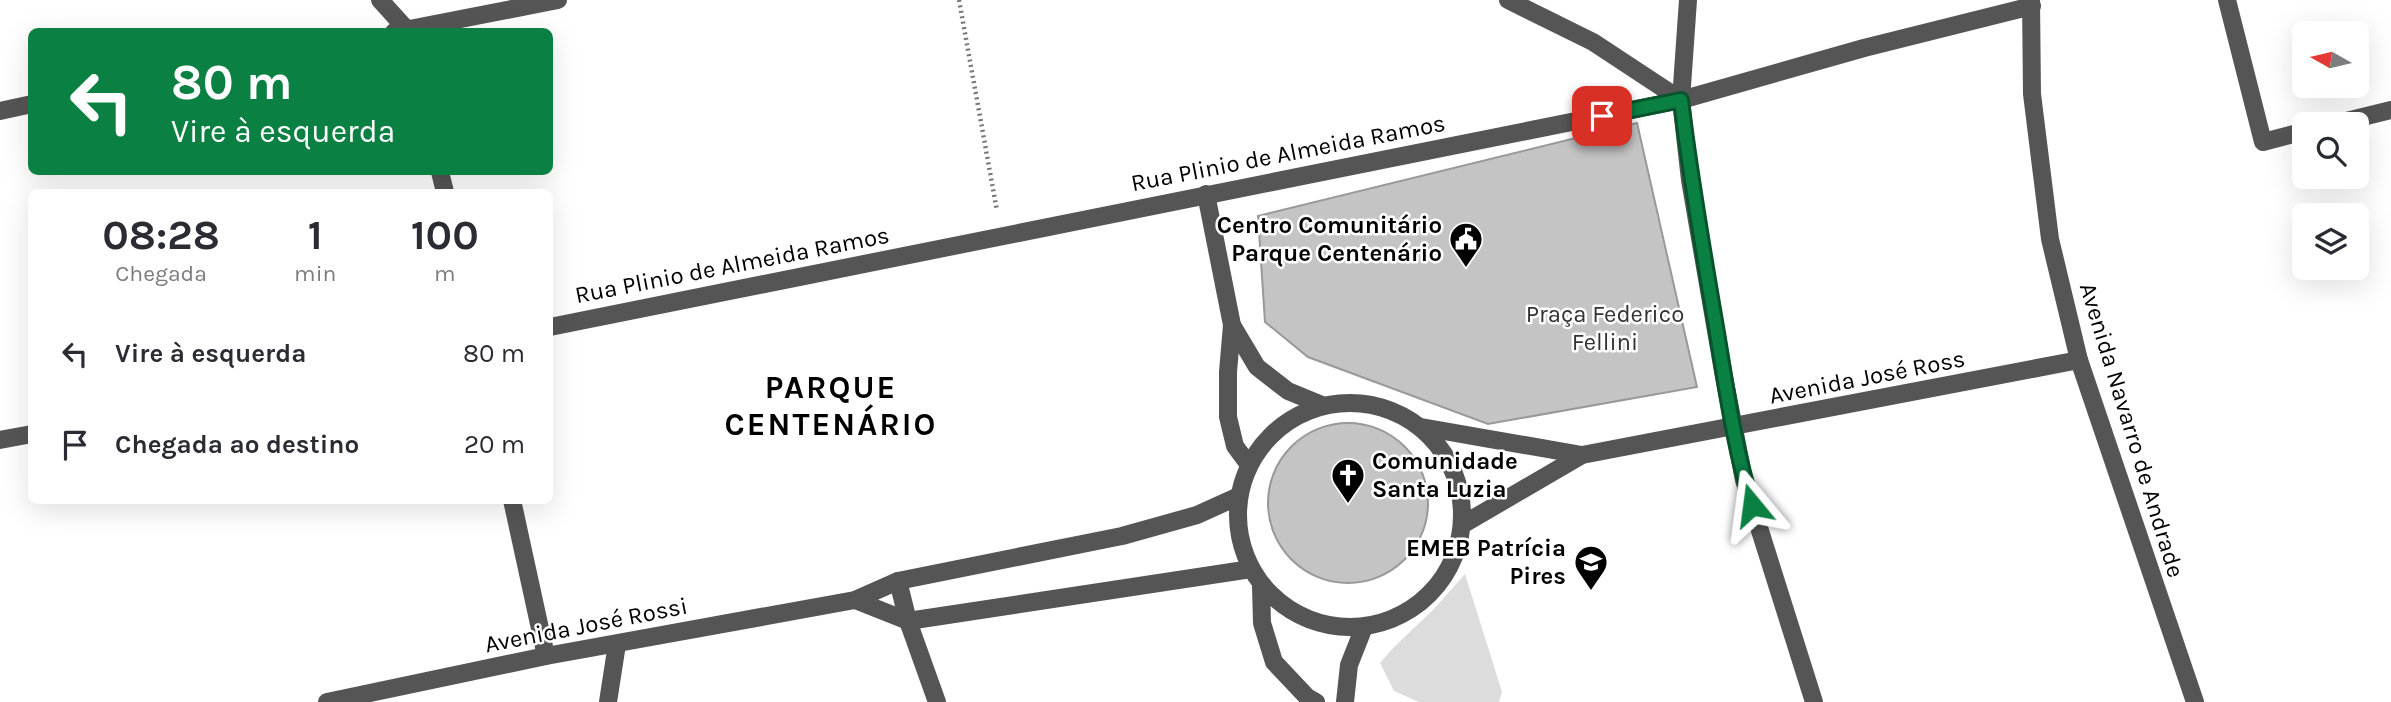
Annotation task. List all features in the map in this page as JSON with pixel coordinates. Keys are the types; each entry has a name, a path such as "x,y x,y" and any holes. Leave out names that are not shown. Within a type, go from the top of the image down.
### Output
{"street":[{"path":"380,0 402,28"},
{"path":"419,28 558,0"},
{"path":"1508,0 1593,42 1681,100"},
{"path":"1688,0 1681,100 1690,180 1734,428 1744,480 1814,702"},
{"path":"2227,0 2263,142 2292,134"},
{"name":"Rua Plinio de Almeida Ramos","path":"553,326 1681,100 2031,3"},
{"name":"Avenida Navarro de Andrade","path":"2031,3 2032,94 2050,239 2079,360 2194,702"},
{"path":"0,111 28,105"},
{"path":"2369,115 2391,110"},
{"path":"1206,194 1232,325 1228,417 1235,446 1249,466"},
{"path":"1232,325 1257,367 1288,391 1322,405"},
{"name":"Avenida José Ross","path":"1462,526 1582,456 2079,360"},
{"path":"1357,402 1391,409 1421,427 1445,454 1460,488 1462,526 1452,562 1431,594 1400,617 1364,627 1325,626 1290,611 1261,586 1251,569 1239,534 1239,496 1249,466 1267,439 1292,418 1322,405 1357,402"},
{"name":"Avenida José Ross","path":"1421,427 1582,456"},
{"path":"0,440 28,435"},
{"name":"Avenida José Rossi","path":"327,702 546,656 855,600 898,581 1122,536 1198,514 1239,496"},
{"path":"514,504 546,656"},
{"path":"855,600 908,621 1251,569"},
{"path":"898,581 908,621 937,702"},
{"path":"1261,586 1262,623 1274,662 1307,697 1316,702"},
{"path":"1345,702 1349,665 1364,627"},
{"path":"608,702 617,644"}],"path":[{"path":"959,0 1001,236"}],"shaded area":[{"path":"1465,574 1502,692 1499,702 1419,702 1394,691 1380,663"}],"building":[{"name":"Centro Comunitário Parque Centenário","path":"1637,123 1697,387 1488,424 1308,357 1265,322 1258,216"},
{"name":"Comunidade Santa Luzia","path":"1348,423 1379,429 1405,446 1422,472 1428,503 1422,534 1405,560 1379,577 1348,583 1317,577 1291,560 1274,534 1268,503 1274,472 1291,446 1317,429"}],"place":[{"name":"Centro Comunitário Parque Centenário","path":"1466,269"},
{"name":"Comunidade Santa Luzia","path":"1348,505"},
{"name":"EMEB Patrícia Pires","path":"1591,592"}],"district":[{"name":"PARQUE CENTENÁRIO","path":"831,406"}],"route":[{"path":"1602,116 1681,100 1690,180 1724,377 1744,480 1752,505"}],"park label":[{"name":"Praça Federico Fellini","path":"1605,328"}]}
